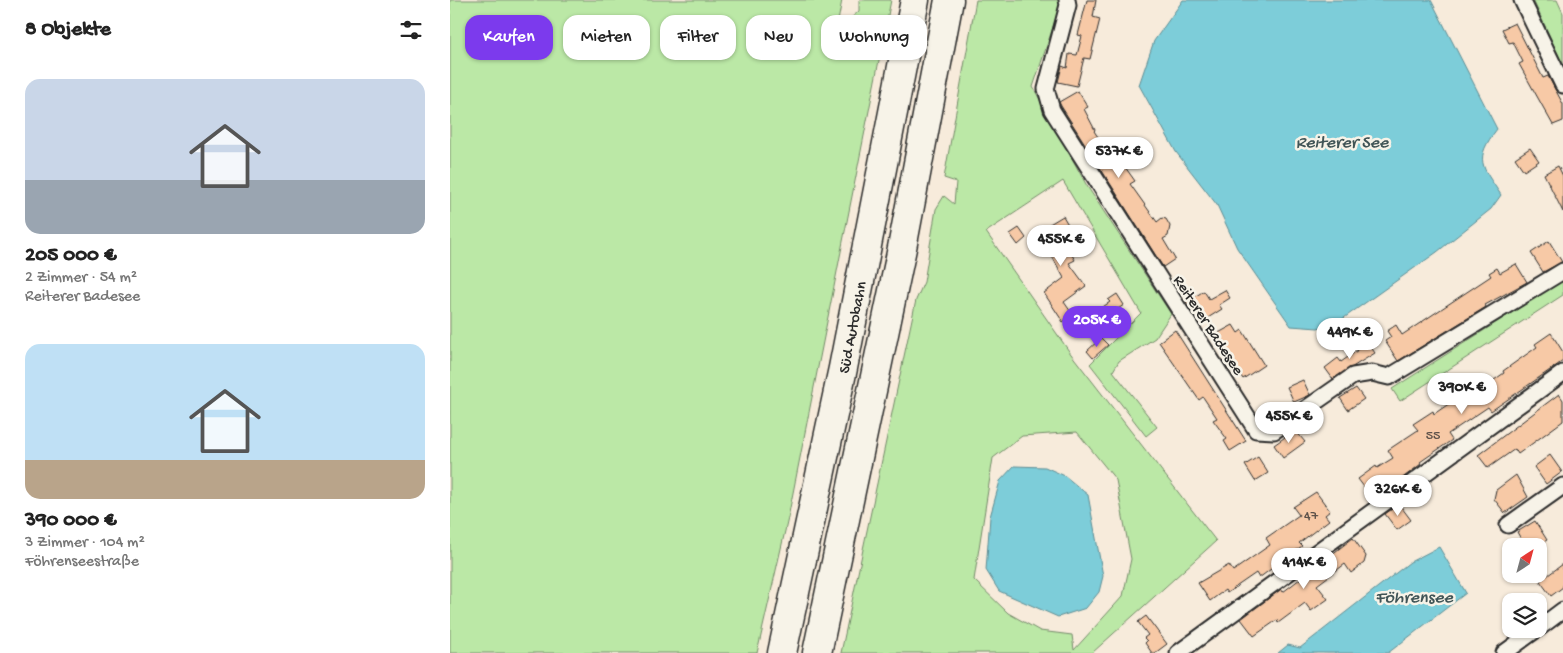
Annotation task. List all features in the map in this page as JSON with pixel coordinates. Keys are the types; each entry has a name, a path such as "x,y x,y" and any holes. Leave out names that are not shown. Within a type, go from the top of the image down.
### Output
{"highway":[{"name":"Süd Autobahn","path":"782,653 843,368 915,0"},
{"name":"Süd Autobahn","path":"817,653 902,248 949,0"}],"street":[{"name":"Reiterer Badesee","path":"1067,0 1068,5 1046,89 1052,110 1256,430 1274,431 1352,376 1372,373 1389,377 1563,271"},
{"path":"1522,0 1563,85"},
{"path":"1178,653 1563,373"},
{"path":"1508,525 1563,486"},
{"path":"1547,622 1563,610"},
{"path":"1504,653 1524,638"}],"green space":[{"path":"450,0 842,0 839,15 821,15 821,60 879,60 788,518 757,653 450,653"},
{"path":"859,0 891,0 888,15 855,15 859,11"},
{"path":"976,0 1062,0 1033,87 1087,186 1171,314 1155,338 1119,361 1113,371 1157,427 1146,436 1090,364 1141,313 1063,181 986,232 1071,354 1216,541 1092,653 841,653 916,300 924,282 936,209 944,196 954,204 956,182 944,178","holes":["1077,432 1116,480 1131,559 1123,596 1074,650 1072,635 1040,631 1008,613 974,580 993,458 1022,436"]},
{"path":"1533,0 1557,0 1563,13 1563,65"},
{"path":"1563,280 1563,295 1400,401 1392,389"}],"water":[{"name":"Reiterer See","path":"1183,0 1431,0 1497,129 1485,148 1483,163 1485,170 1501,195 1491,209 1437,252 1341,320 1318,328 1291,326 1237,248 1217,205 1176,152 1139,85 1154,41"},
{"path":"1014,466 1045,467 1065,476 1088,495 1103,576 1099,592 1086,608 1058,617 999,591 986,570 990,517 1000,481"},
{"name":"Föhrensee","path":"1439,547 1466,593 1388,653 1278,653 1288,645 1300,648 1410,562"}],"building":[{"path":"1087,0 1096,0 1093,17 1100,19 1090,59 1084,58 1077,86 1058,82 1062,66 1067,68 1069,54 1077,55 1082,36 1078,35"},
{"path":"1515,23 1543,78 1548,76 1563,104 1563,121 1553,125 1519,64 1523,62 1513,42 1509,43 1502,29"},
{"path":"1078,91 1088,107 1084,109 1094,131 1106,149 1110,146 1135,181 1130,184 1157,222 1162,218 1166,219 1170,226 1168,236 1163,239 1175,259 1163,267 1059,102"},
{"path":"1530,148 1539,161 1524,171 1515,158"},
{"path":"1558,166 1563,176 1563,212 1544,174"},
{"path":"1063,216 1073,233 1063,240 1075,260 1069,263 1086,286 1064,302 1073,315 1063,322 1044,293 1064,278 1038,231"},
{"path":"1019,228 1026,238 1018,245 1010,234"},
{"path":"1549,241 1562,262 1543,272 1531,253"},
{"path":"1516,264 1527,282 1485,305 1486,307 1398,361 1385,341 1391,337 1387,331 1396,325 1402,335 1491,276 1489,273 1497,268 1500,273"},
{"path":"1225,290 1230,298 1219,305 1222,309 1203,321 1196,310 1192,312 1186,302 1204,291 1209,299"},
{"path":"1117,294 1124,305 1107,316 1114,326 1104,333 1091,315 1110,302 1108,300"},
{"path":"1233,325 1238,333 1242,330 1264,365 1243,379 1213,336"},
{"path":"1175,330 1246,441 1230,451 1224,441 1227,439 1213,420 1217,418 1203,397 1199,400 1159,342"},
{"path":"1551,333 1563,352 1563,361 1491,411 1488,407 1448,434 1452,440 1420,462 1421,464 1400,480 1399,478 1378,494 1375,491 1370,495 1358,479 1376,466 1377,468 1393,458 1388,450 1418,430 1413,424 1433,411 1434,414 1463,394 1467,399 1504,373 1503,371 1537,347 1535,344"},
{"path":"1101,338 1108,345 1093,358 1087,351"},
{"path":"1366,340 1375,353 1333,379 1325,368 1338,358 1341,362 1358,350 1356,346"},
{"path":"1303,380 1310,395 1294,402 1287,387"},
{"path":"1356,388 1364,399 1348,410 1340,398"},
{"path":"1559,394 1563,400 1563,421 1518,454 1515,449 1488,468 1478,455"},
{"path":"1295,430 1305,442 1283,458 1274,445"},
{"path":"1550,455 1562,472 1546,484 1534,467"},
{"path":"1258,457 1268,473 1255,481 1245,465"},
{"path":"1516,475 1528,497 1505,513 1494,499 1496,490"},
{"path":"1316,492 1330,511 1325,515 1329,520 1299,543 1302,546 1259,578 1256,573 1227,593 1225,590 1210,601 1198,583 1229,565 1233,571 1270,545 1266,538 1299,515 1293,507"},
{"path":"1399,504 1411,520 1397,530 1385,514"},
{"path":"1535,521 1546,538 1520,538 1517,532"},
{"path":"1353,538 1366,556 1364,563 1351,573 1345,564 1317,585 1328,599 1311,611 1305,603 1278,623 1277,620 1254,636 1241,619 1281,589 1283,592"},
{"path":"1563,564 1563,587 1551,596 1541,583 1548,582 1548,575"},
{"path":"1146,616 1167,644 1155,653 1152,653 1145,643 1147,641 1144,638 1148,635 1138,622"}]}
